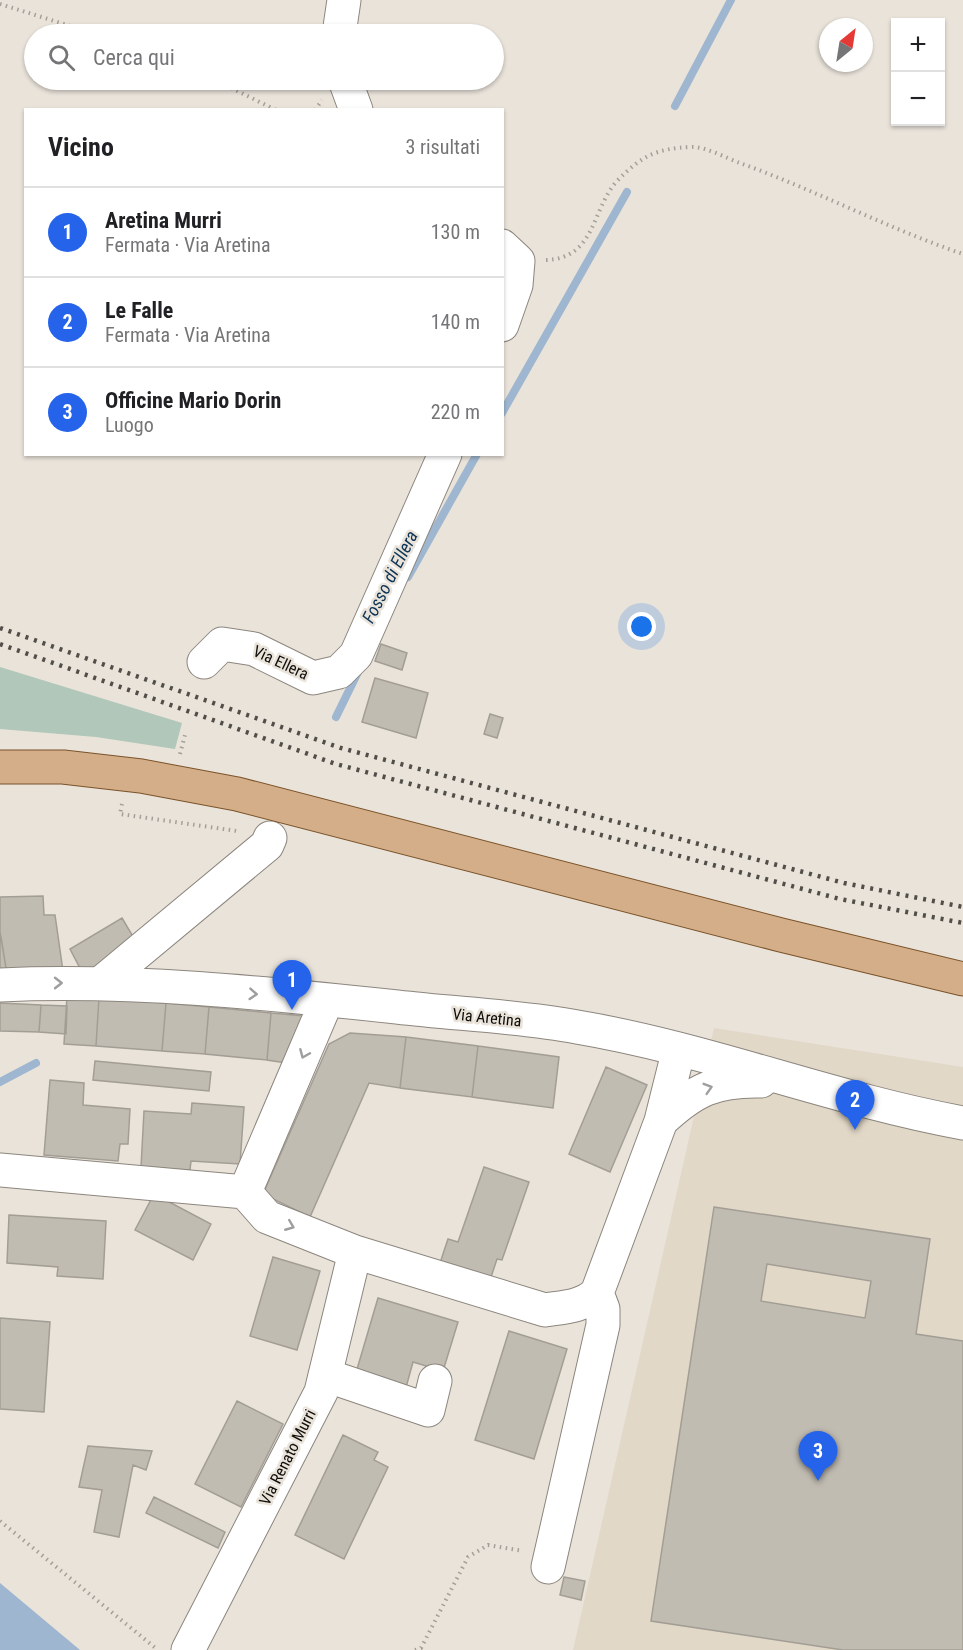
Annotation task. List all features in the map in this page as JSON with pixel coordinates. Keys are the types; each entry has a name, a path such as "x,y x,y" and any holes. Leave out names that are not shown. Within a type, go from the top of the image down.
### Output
{"main road":[{"path":"0,767 63,768 141,776 237,794 781,935 963,979"}],"street":[{"path":"340,24 344,0"},
{"path":"349,90 355,108"},
{"path":"504,319 516,285 510,254"},
{"name":"Via Ellera","path":"204,662 222,644 238,644 254,649 313,678 339,672 356,655 444,456"},
{"path":"101,983 267,845 270,837"},
{"name":"Via Aretina","path":"0,985 101,983 327,1000 577,1027 679,1049 789,1082 963,1123"},
{"path":"245,1192 327,1000"},
{"path":"0,1170 245,1192 267,1216 355,1252 545,1310 576,1306 588,1302 597,1293 661,1121 679,1049"},
{"path":"661,1121 681,1101 702,1088 735,1080 789,1082"},
{"name":"Via Renato Murri","path":"188,1650 321,1392 355,1252"},
{"path":"549,1562 603,1325 603,1309 597,1293"},
{"path":"325,1375 429,1410 435,1381"}],"path":[{"path":"0,4 64,24"},
{"path":"235,90 272,108"},
{"path":"510,254 567,258 586,240 616,183 649,153 695,147 763,172 926,242 963,254"},
{"path":"180,754 185,735"},
{"path":"122,804 120,814 209,826"},
{"path":"0,1521 159,1650"},
{"path":"415,1650 421,1648 468,1557 488,1545 549,1562"}],"shaded area":[{"path":"714,1028 963,1067 963,1650 573,1650"}],"green space":[{"path":"0,667 182,723 175,749 96,737 0,729"}],"water":[{"path":"0,1583 80,1650 0,1650"}],"building":[{"path":"381,644 407,653 402,670 375,661"},
{"path":"375,678 428,693 416,738 362,722"},
{"path":"490,714 503,718 497,738 484,734"},
{"path":"43,896 44,915 55,915 63,971 7,974 0,932 0,897"},
{"path":"122,918 138,945 97,972 82,972 70,949"},
{"path":"1,937 7,974 0,974"},
{"path":"67,996 99,998 96,1046 64,1044"},
{"path":"99,998 166,1003 162,1051 96,1046"},
{"path":"0,1003 41,1005 39,1032 0,1031"},
{"path":"166,1003 209,1007 205,1054 162,1051"},
{"path":"41,1005 67,1006 66,1034 39,1032"},
{"path":"209,1007 271,1013 267,1060 205,1054"},
{"path":"271,1013 305,1016 286,1063 267,1060"},
{"path":"350,1033 406,1037 400,1088 369,1083 310,1217 263,1194 329,1044"},
{"path":"406,1037 478,1046 472,1097 400,1088"},
{"path":"478,1046 559,1057 553,1108 472,1097"},
{"path":"95,1061 211,1072 209,1091 93,1080"},
{"path":"606,1067 647,1085 610,1172 569,1154"},
{"path":"50,1080 84,1083 83,1105 130,1109 128,1144 120,1144 118,1161 44,1155"},
{"path":"192,1103 244,1107 240,1164 191,1161 190,1170 141,1167 144,1111 191,1114"},
{"path":"484,1167 529,1182 502,1260 497,1259 489,1283 439,1266 448,1239 458,1242"},
{"path":"154,1194 211,1224 193,1260 135,1230"},
{"path":"714,1207 930,1239 916,1334 963,1341 963,1650 843,1650 651,1621","holes":["767,1264 871,1281 865,1318 761,1301"]},
{"path":"9,1215 106,1221 103,1279 57,1276 58,1267 7,1263"},
{"path":"273,1257 320,1271 297,1350 250,1336"},
{"path":"378,1298 458,1322 443,1371 413,1362 405,1391 355,1376"},
{"path":"0,1318 50,1322 44,1412 0,1409"},
{"path":"509,1331 567,1349 534,1459 475,1440"},
{"path":"237,1401 283,1424 241,1507 195,1484"},
{"path":"343,1435 378,1452 374,1460 388,1467 344,1559 295,1535"},
{"path":"88,1446 152,1451 146,1470 133,1465 119,1537 94,1532 102,1490 79,1487"},
{"path":"154,1497 225,1532 218,1548 146,1513"},
{"path":"564,1577 585,1581 581,1600 560,1595"}],"waterway":[{"name":"Fosso di Ellera","path":"675,106 731,0"},
{"name":"Fosso di Ellera","path":"504,409 627,192"},
{"name":"Fosso di Ellera","path":"408,577 476,456"},
{"name":"Fosso di Ellera","path":"336,717 359,670"},
{"name":"Fosso di Ellera","path":"0,1082 36,1063"}],"railway":[{"path":"0,628 341,748 844,883 963,907"},
{"path":"0,644 336,764 840,899 963,923"}],"place":[{"name":"Aretina Murri","path":"292,1010"},
{"name":"Le Falle","path":"855,1130"},
{"name":"Officine Mario Dorin","path":"818,1481"}]}
